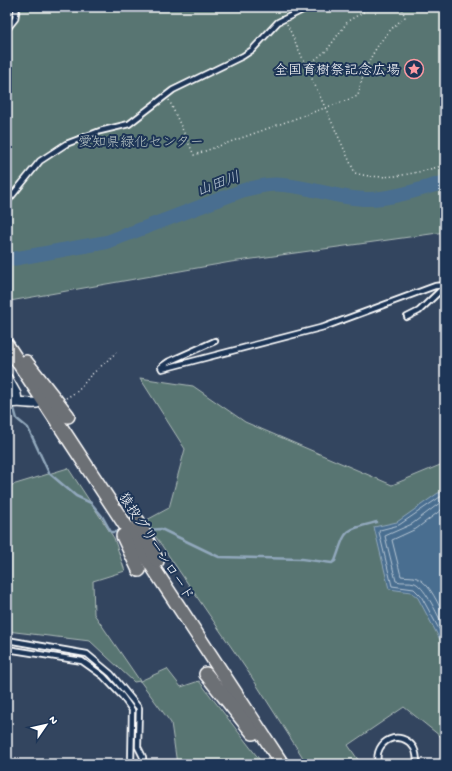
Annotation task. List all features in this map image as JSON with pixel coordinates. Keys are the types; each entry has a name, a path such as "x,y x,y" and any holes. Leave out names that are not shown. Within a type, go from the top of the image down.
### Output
{"main road":[{"path":"7,337 68,416"},
{"name":"猿投グリーンロード","path":"7,345 56,422 282,764"},
{"path":"56,422 64,439 117,524 139,570"},
{"path":"138,521 166,578 236,689 244,707"},
{"path":"206,674 278,764"}],"street":[{"path":"7,378 16,394 17,401"},
{"path":"7,404 17,401 37,404"}],"lane":[{"path":"7,29 15,18 17,7"},
{"path":"292,7 294,13"},
{"path":"7,202 40,161 66,144 100,131 129,124 167,94 243,56 252,50 273,26 294,13 309,7"},
{"path":"215,341 168,362 161,367 162,369 324,327 435,286 445,286"},
{"path":"407,317 418,311 445,286"},
{"path":"7,640 87,654 111,674 139,708 138,747 143,757 143,764"},
{"path":"7,648 82,661 103,676 122,696 132,710 131,764"},
{"path":"378,764 377,758 379,749 385,741 395,738 406,740 414,749 418,764"}],"path":[{"path":"306,66 327,50 348,21 372,7"},
{"path":"167,94 194,155 358,96 363,75 374,51 384,37 405,17 401,7"},
{"path":"285,19 355,173 363,176 399,176 445,165"},
{"path":"65,399 78,391 90,376 118,351"}],"green space":[{"name":"愛知県緑化センター","path":"7,7 445,7 445,232 231,262 10,301 7,297"},
{"path":"140,378 193,386 245,422 392,485 445,463 445,740 404,707 348,745 361,764 307,764 251,676 145,521 169,508 185,449"},
{"path":"68,468 114,538 125,571 93,581 94,614 140,681 134,682 90,641 7,631 7,483 9,486"},
{"path":"167,669 181,687 199,681 263,764 177,764 171,723 140,681"}],"water":[{"path":"445,492 445,649 418,598 411,592 389,589 374,527 397,522 438,493"}],"waterway":[{"name":"山田川","path":"7,260 107,242 244,190 264,186 294,186 346,197 377,199 445,182"},
{"path":"7,390 11,400"},
{"path":"13,405 17,419 28,428 49,473 76,496 91,503 102,516 111,532 120,532"},
{"path":"147,530 161,529 219,557 302,559 332,563 335,561 347,532 357,527 377,522"}],"place":[{"name":"全国育樹祭記念広場","path":"414,69"}]}
